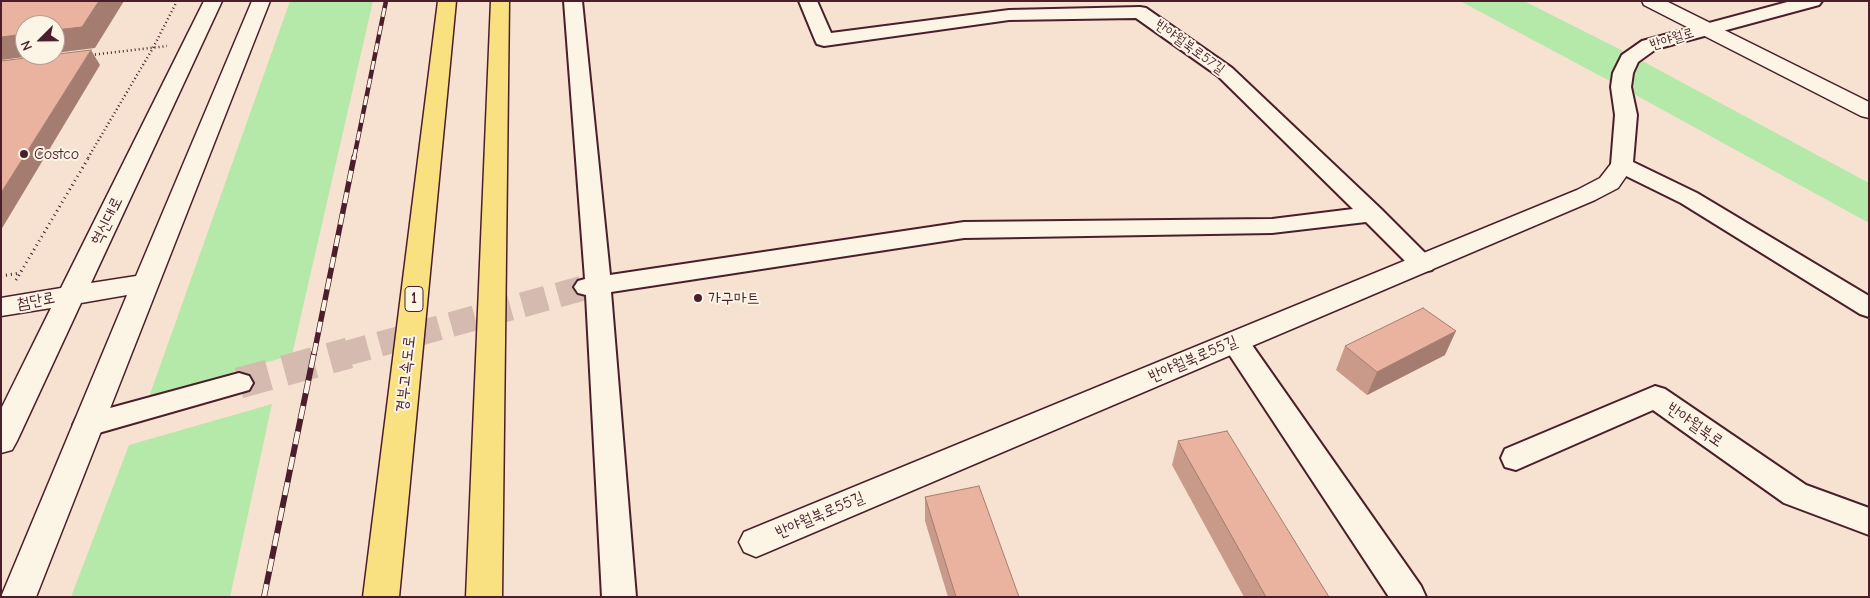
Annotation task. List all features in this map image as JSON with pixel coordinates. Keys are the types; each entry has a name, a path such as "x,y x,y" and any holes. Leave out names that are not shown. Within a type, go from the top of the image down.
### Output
{"highway":[{"name":"경부고속도로","path":"381,597 447,1"},
{"path":"484,597 500,1"}],"main road":[{"name":"혁신대로","path":"1,442 213,1"},
{"path":"18,597 260,1"},
{"name":"반야월로","path":"1651,1 1869,111"},
{"name":"반야월북로55길","path":"756,542 1586,195 1609,183 1622,165"},
{"name":"첨단로","path":"6,297 71,295 146,283"}],"street":[{"path":"573,1 593,286 619,597"},
{"name":"반야월북로57길","path":"808,1 824,40 1009,15 1135,6 1225,72 1423,264"},
{"name":"반야월로","path":"1622,165 1626,115 1622,87 1624,73 1629,60 1649,44 1813,1"},
{"path":"1622,165 1688,198 1869,308"},
{"path":"593,286 964,230 1272,226 1373,214"},
{"path":"1235,342 1409,597"},
{"path":"88,425 239,383"},
{"name":"반야월북로","path":"1516,458 1655,397 1795,494 1869,522"}],"path":[{"path":"6,297 153,48 177,1"},
{"path":"86,56 192,43"},
{"path":"1,276 21,273"}],"green space":[{"path":"290,1 373,1 292,355 149,397"},
{"path":"1460,1 1524,1 1633,56 1869,183 1869,223 1621,87"},
{"path":"272,404 230,597 71,597 129,445"}],"building":[{"path":"1,1 99,1 82,27 65,29 65,15 15,15 15,35 1,37"},
{"name":"Costco","path":"91,50 1,193 1,61 15,59 15,65 65,65 65,53"},
{"path":"1423,308 1456,331 1377,372 1345,346"},
{"path":"1227,431 1329,597 1266,597 1178,441"},
{"path":"979,486 1019,597 956,597 925,497"}],"tunnel":[{"path":"344,354 587,287"},
{"path":"239,383 349,353"}],"railway":[{"path":"354,158 386,1"},
{"path":"314,354 354,157"},
{"path":"264,597 314,353"}],"place":[{"name":"Costco","path":"24,154"},
{"name":"가구마트","path":"698,298"}]}
